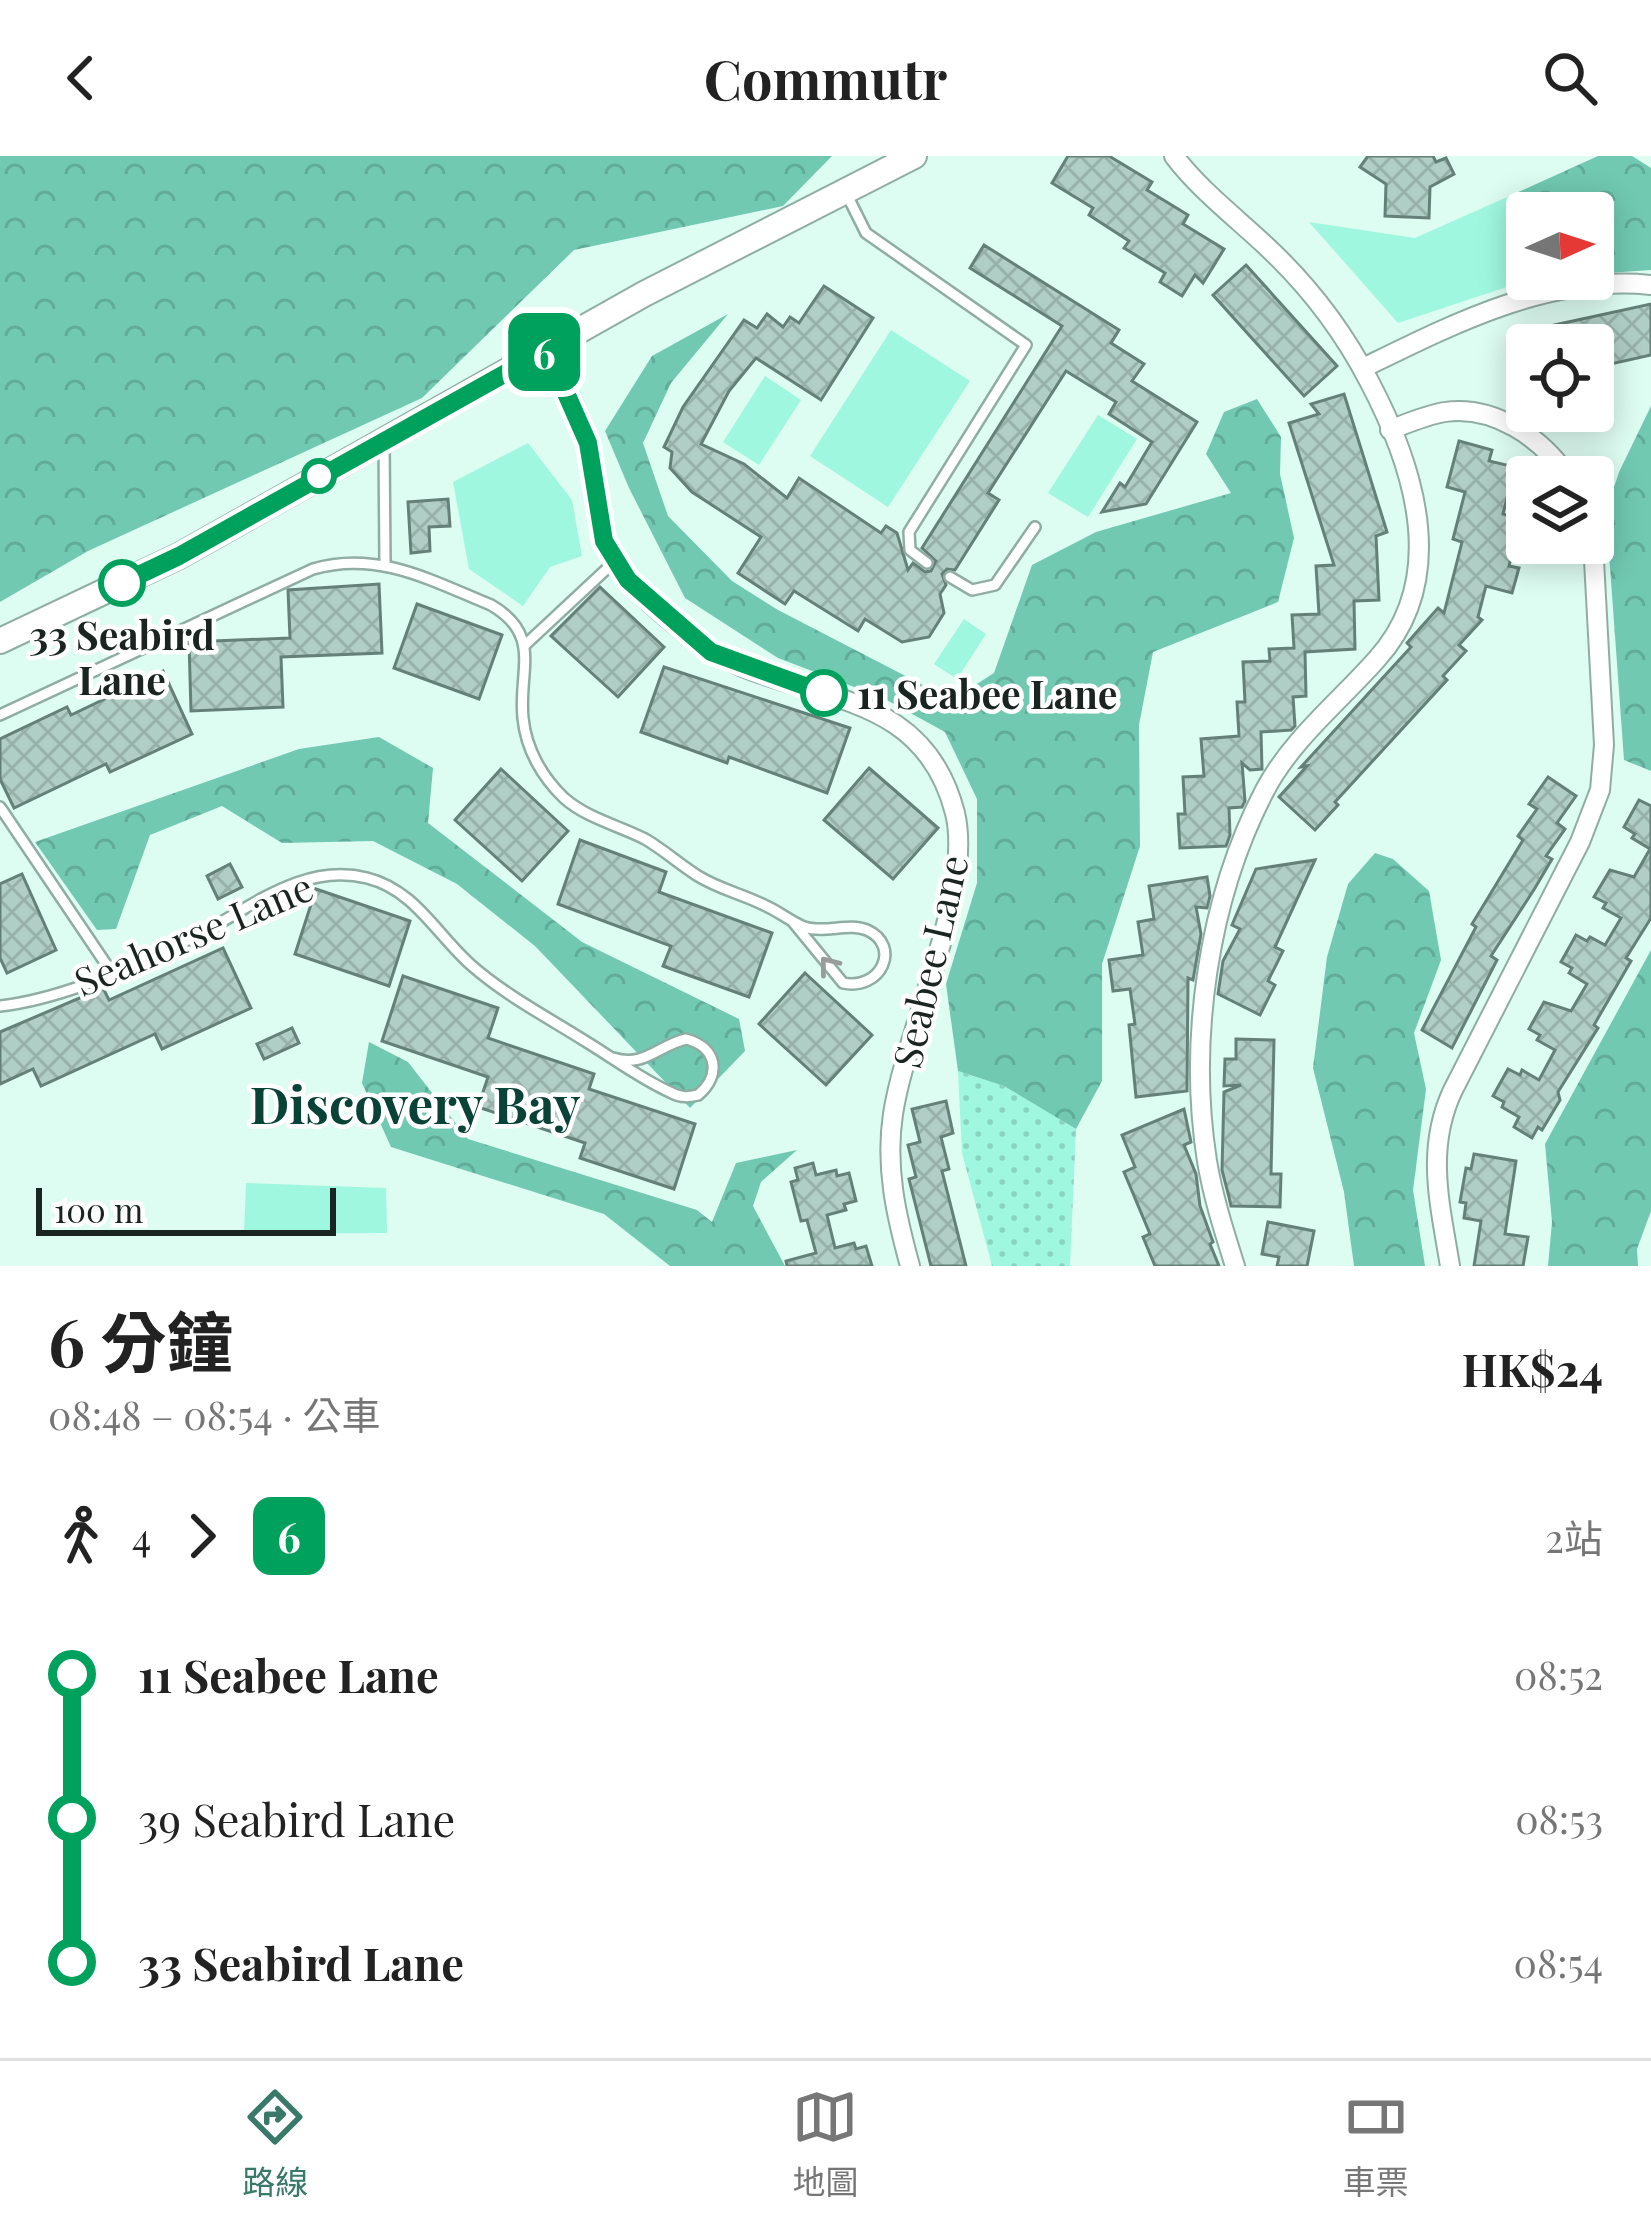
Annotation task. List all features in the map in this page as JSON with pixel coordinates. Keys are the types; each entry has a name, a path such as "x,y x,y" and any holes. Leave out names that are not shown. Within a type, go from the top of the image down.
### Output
{"street":[{"path":"0,641 179,556 708,259 914,156"},
{"path":"1174,156 1303,284 1363,368 1420,518 1421,556 1414,594 1388,646 1289,752 1270,781 1239,850 1210,968 1201,1056 1204,1136 1213,1192 1235,1266"},
{"path":"1363,368 1464,319 1527,300 1567,291 1651,285"},
{"name":"Seabee Lane","path":"547,350 588,443 604,541 628,580 711,652 868,708 896,723 923,749 948,793 957,824 956,877 891,1126 892,1189 910,1266"},
{"path":"1390,430 1451,411 1493,417 1533,439 1549,456"},
{"path":"1450,1266 1435,1173 1439,1125 1580,842 1604,774 1594,564"}],"lane":[{"path":"845,192 866,232 1026,345 909,532 910,550 927,563"},
{"path":"384,442 385,564"},
{"path":"950,578 972,590 995,585 1035,527"},
{"path":"0,716 313,568 348,561 385,564 491,605 518,628 525,645 522,715 526,734 554,787 584,812 650,842 706,881 793,922 818,930 868,931 884,951 878,975 868,983 843,983 793,922"},
{"path":"525,645 614,562"},
{"path":"0,807 112,973"},
{"name":"Seahorse Lane","path":"0,1006 112,973 315,876 368,878 414,903 487,979 613,1058 673,1094 698,1095 714,1075 709,1050 686,1039 640,1061 613,1058"}],"green space":[{"path":"0,156 832,156 783,206 574,250 422,398 88,551 0,602"},
{"path":"1598,156 1632,156 1651,168 1651,270 1614,273 1614,192 1518,192"},
{"path":"1506,198 1506,287 1398,323 1309,222 1415,238"},
{"path":"728,314 671,383 643,443 668,516 732,581 778,610 952,700 994,673 1032,565 1096,532 1231,493 1206,454 1224,412 1257,399 1281,437 1280,474 1294,538 1278,602 1153,652 1139,725 1140,846 1102,964 1102,1081 1076,1129 1004,1086 958,1071 946,984 977,883 977,799 945,732 883,698 778,658 685,598 629,488 605,431 652,356"},
{"path":"891,330 970,381 888,507 810,456"},
{"path":"765,376 801,400 759,465 723,442"},
{"path":"1651,406 1651,771 1624,760 1610,564 1614,564 1614,487"},
{"path":"1098,415 1137,439 1088,517 1048,493"},
{"path":"528,443 572,500 582,556 550,567 523,606 469,569 453,482"},
{"path":"964,619 986,634 957,679 934,664"},
{"path":"379,737 433,768 428,823 582,942 739,1019 745,1051 690,1108 535,946 457,884 373,841 282,843 222,806 150,835 116,929 97,930 35,842 299,749"},
{"path":"1375,853 1393,859 1429,891 1441,960 1414,1033 1426,1089 1413,1190 1425,1266 1354,1266 1344,1192 1313,1068 1327,957 1348,884"},
{"path":"1651,950 1651,1211 1637,1249 1638,1266 1548,1266 1552,1222 1545,1144"},
{"path":"369,1042 408,1062 468,1139 697,1210 712,1222 736,1163 797,1150 761,1182 753,1206 785,1266 670,1266 604,1214 391,1147 362,1083"},
{"path":"958,1071 1004,1086 1076,1129 1070,1266 992,1266 962,1153"},
{"path":"246,1183 386,1188 387,1233 244,1234"}],"building":[{"path":"1068,156 1109,156 1152,182 1147,190 1188,215 1183,224 1224,249 1203,283 1195,275 1182,296 1160,282 1165,273 1124,248 1129,241 1089,215 1093,208 1052,183"},
{"path":"1368,156 1433,156 1436,162 1446,158 1454,174 1430,187 1429,218 1385,216 1386,184 1360,167"},
{"path":"984,245 1119,330 1111,343 1144,364 1132,381 1197,422 1146,504 1102,512 1120,483 1125,487 1152,442 1109,414 1116,402 1066,371 988,493 999,500 955,570 942,574 944,613 929,637 902,642 865,619 858,631 794,591 785,604 738,573 761,537 692,492 670,468 672,452 664,447 683,407 744,320 757,328 767,314 783,327 790,317 799,323 824,286 873,318 821,400 756,358 729,391 701,444 744,464 787,498 799,478 881,533 886,526 897,533 908,570 913,563 931,571 936,561 922,548 1062,326 970,268"},
{"path":"1246,265 1337,366 1304,396 1213,295"},
{"path":"1651,304 1651,355 1614,363 1614,324 1559,324"},
{"path":"1344,394 1387,532 1376,536 1379,600 1354,601 1355,649 1305,652 1306,696 1293,697 1295,726 1261,732 1262,769 1250,770 1242,763 1245,801 1242,807 1229,808 1226,846 1180,848 1183,777 1204,776 1201,739 1239,736 1237,702 1245,702 1243,662 1270,661 1269,649 1294,648 1292,615 1319,614 1316,566 1334,565 1289,423 1319,414 1311,404"},
{"path":"1459,441 1492,450 1489,461 1506,465 1506,564 1519,568 1512,593 1486,586 1478,617 1482,620 1459,645 1466,651 1443,676 1447,680 1315,830 1279,797 1411,647 1407,643 1438,608 1444,613 1462,542 1453,539 1465,492 1447,487"},
{"path":"448,499 450,526 429,527 430,551 411,553 408,502"},
{"path":"379,584 382,653 281,657 283,707 191,711 189,642 290,638 288,590"},
{"path":"600,587 664,647 618,697 551,636"},
{"path":"417,604 502,635 479,699 394,668"},
{"path":"664,667 850,728 827,793 729,757 727,763 641,732"},
{"path":"163,671 192,734 110,772 106,764 14,808 0,779 0,739 67,707 71,715"},
{"path":"869,768 938,828 893,879 824,820"},
{"path":"501,769 568,831 522,881 455,820"},
{"path":"1548,777 1576,796 1557,823 1565,829 1546,856 1552,859 1491,956 1497,960 1452,1048 1422,1030 1476,927 1472,924 1523,840 1518,836 1537,809 1529,804"},
{"path":"1639,800 1651,806 1651,918 1626,958 1631,961 1594,1025 1598,1028 1558,1092 1560,1100 1532,1138 1514,1127 1519,1117 1493,1096 1508,1069 1520,1075 1522,1070 1539,1080 1555,1050 1529,1029 1544,1002 1571,1011 1587,984 1561,962 1576,935 1605,945 1621,918 1594,897 1610,870 1634,877 1650,849 1624,827"},
{"path":"580,840 666,872 659,892 772,933 749,997 663,966 671,946 558,904"},
{"path":"1315,860 1275,947 1283,951 1268,981 1275,985 1260,1015 1218,994 1223,961 1240,929 1232,925 1256,869"},
{"path":"230,864 242,887 218,899 207,876"},
{"path":"22,874 56,950 7,973 0,958 0,884"},
{"path":"1207,877 1210,896 1207,908 1196,907 1201,934 1193,980 1188,978 1187,1091 1136,1097 1130,989 1113,991 1109,960 1143,955 1138,922 1154,919 1149,886"},
{"path":"316,889 410,921 389,986 295,954"},
{"path":"223,948 251,1008 162,1049 155,1034 41,1086 33,1069 0,1084 0,1032 103,988 109,1000"},
{"path":"805,973 872,1035 826,1085 759,1024"},
{"path":"403,976 498,1008 488,1038 594,1074 589,1089 695,1124 674,1189 580,1158 585,1143 478,1107 488,1077 382,1041"},
{"path":"292,1028 299,1043 264,1059 257,1044"},
{"path":"1236,1039 1274,1040 1271,1174 1281,1174 1280,1207 1231,1206 1222,1170 1224,1092 1241,1085 1224,1086 1225,1059 1236,1059"},
{"path":"946,1101 953,1133 941,1137 949,1169 942,1171 966,1266 931,1266 909,1179 916,1177 908,1145 920,1142 912,1109"},
{"path":"1184,1109 1191,1142 1184,1145 1219,1266 1155,1266 1143,1237 1150,1234 1124,1172 1135,1167 1122,1135"},
{"path":"1474,1154 1516,1161 1505,1234 1528,1237 1523,1266 1474,1266 1481,1221 1464,1218 1466,1203 1460,1202 1466,1168 1471,1169"},
{"path":"813,1163 816,1175 836,1170 837,1176 849,1173 856,1201 844,1204 846,1210 827,1215 835,1248 854,1243 856,1249 866,1246 872,1266 787,1266 786,1261 816,1253 791,1182 798,1180 795,1168"},
{"path":"1268,1222 1314,1231 1307,1266 1277,1266 1279,1257 1262,1254"}],"bus line":[{"name":"6","path":"122,583 179,556 547,350 588,443 604,541 628,580 711,652 824,693"}],"place":[{"name":"33 Seabird Lane","path":"122,583"},
{"name":"11 Seabee Lane","path":"824,693"}],"district":[{"name":"Discovery Bay","path":"415,1103"}]}
